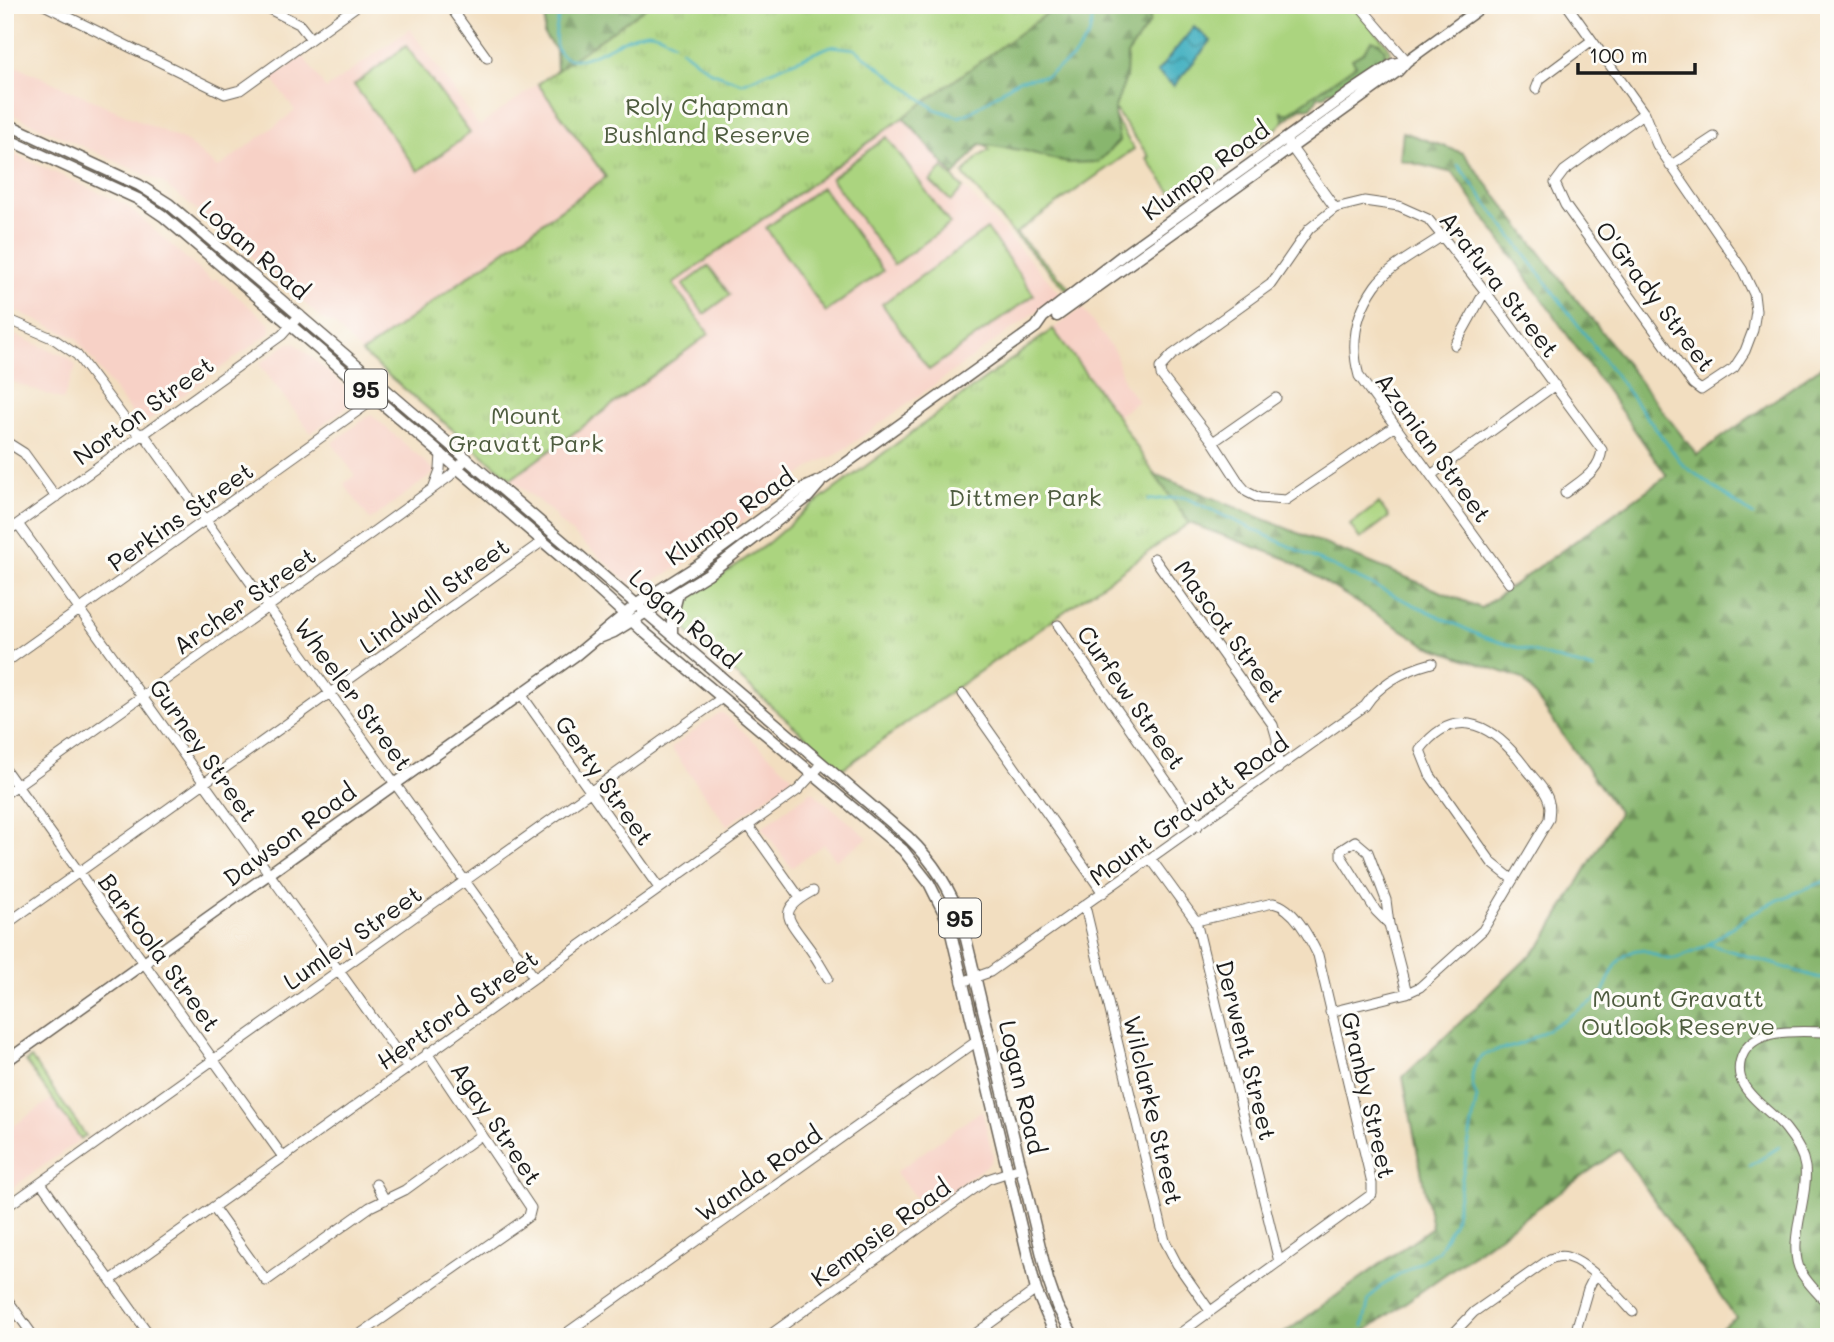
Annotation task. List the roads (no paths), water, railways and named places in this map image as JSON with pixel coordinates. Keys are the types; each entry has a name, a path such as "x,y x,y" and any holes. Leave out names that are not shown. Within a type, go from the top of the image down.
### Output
{"main road":[{"name":"Klumpp Road","path":"628,617 637,604 697,566 802,489 824,479 1036,327 1043,317 1123,255 1289,143 1393,64 1407,61 1484,5"},
{"name":"Logan Road","path":"5,123 160,196 908,837 936,868 957,910 1052,1294 1074,1337"},
{"name":"Logan Road","path":"5,138 148,205 903,850 921,871 944,913 1036,1290 1056,1337"},
{"name":"Klumpp Road","path":"646,612 678,594 764,533 808,497 824,479"},
{"path":"672,635 672,617 678,594"},
{"name":"Dawson Road","path":"5,1062 628,617 646,612"}],"street":[{"path":"44,5 225,94 240,90 358,5"},
{"path":"261,5 299,24 311,38"},
{"path":"449,5 487,58"},
{"path":"1359,5 1407,61"},
{"name":"O'Grady Street","path":"1567,5 1644,113 1657,145 1742,269 1754,294 1756,311 1753,330 1745,351 1734,368 1701,390 1693,384 1564,205 1555,183 1564,171 1644,113"},
{"path":"1536,89 1540,79 1591,41"},
{"path":"1670,166 1714,137"},
{"path":"1289,143 1335,208"},
{"name":"Arafura Street","path":"1395,426 1286,500 1271,500 1247,492 1213,442 1161,375 1160,368 1171,355 1270,284 1309,229 1335,208 1364,201 1399,206 1428,219 1485,291 1602,450 1601,461 1595,471 1565,493"},
{"name":"Azanian Street","path":"1442,236 1388,273 1375,286 1356,326 1353,355 1359,376 1509,583"},
{"path":"1455,345 1485,291"},
{"name":"Norton Street","path":"5,533 282,335 300,316"},
{"name":"Wheeler Street","path":"5,318 54,339 77,355 130,426 142,434 534,977"},
{"path":"1431,475 1555,385"},
{"name":"Perkins Street","path":"5,663 376,398"},
{"path":"1213,442 1276,398"},
{"path":"5,441 24,453 56,497"},
{"path":"433,488 440,470 441,453"},
{"name":"Archer Street","path":"5,793 433,488 467,458"},
{"name":"Gurney Street","path":"18,524 408,1067"},
{"name":"Lindwall Street","path":"5,925 543,541"},
{"name":"Mascot Street","path":"1154,558 1273,725 1277,739 1278,769"},
{"name":"Curfew Street","path":"1058,625 1198,826"},
{"name":"Mount Gravatt Road","path":"962,982 988,973 1085,906 1366,706 1372,696 1395,677 1432,663"},
{"name":"Gerty Street","path":"521,694 659,888"},
{"path":"963,694 1103,893"},
{"name":"Lumley Street","path":"5,1208 722,698"},
{"path":"1331,1012 1407,993 1420,987 1483,930 1549,819 1549,803 1510,746 1489,729 1465,723 1449,726 1429,738 1420,750 1430,775 1492,863 1512,879"},
{"name":"Hertford Street","path":"111,1280 798,790 822,764"},
{"name":"Barkoola Street","path":"5,769 283,1157"},
{"path":"748,825 800,898"},
{"path":"1389,924 1376,911 1341,856 1341,850 1355,841 1368,852 1386,900 1389,924 1407,993"},
{"name":"Derwent Street","path":"1151,859 1196,921 1279,1262"},
{"path":"813,891 800,898 789,909 788,916 790,923 828,978"},
{"name":"Granby Street","path":"1175,1337 1372,1194 1372,1184 1318,955 1310,939 1285,908 1273,903 1196,921"},
{"name":"Wilclarke Street","path":"1085,906 1166,1241 1177,1264 1210,1311"},
{"path":"1829,1032 1793,1031 1764,1037 1746,1048 1740,1068 1740,1079 1747,1090 1762,1108 1785,1127 1801,1152 1805,1168 1805,1188 1796,1261 1801,1273 1829,1305"},
{"name":"Wanda Road","path":"561,1337 977,1041"},
{"name":"Agay Street","path":"356,1337 529,1216 531,1208 427,1053"},
{"path":"213,1208 266,1281 385,1200 405,1190 481,1135"},
{"name":"Kempsie Road","path":"767,1337 988,1178 1021,1168"},
{"path":"41,1183 151,1337"},
{"path":"376,1184 385,1200"},
{"path":"1450,1337 1474,1312 1550,1259 1564,1255 1575,1260 1618,1294 1633,1312"},
{"path":"1574,1337 1588,1289 1595,1275"},
{"path":"971,1337 1036,1290"},
{"path":"5,1296 34,1337"}],"water":[{"path":"1194,27 1211,41 1174,86 1157,72"}],"waterway":[{"path":"562,5 555,40 563,56 572,59 594,55 640,33 656,33 674,43"},
{"path":"1093,12 1094,5"},
{"path":"681,49 711,72 742,83 831,46 855,49 935,109 959,117 971,112 1018,80 1046,76 1073,58 1089,36 1092,21"},
{"path":"1458,165 1683,465 1753,515"},
{"path":"1148,500 1184,497 1483,637 1594,670"},
{"path":"1363,1326 1369,1299 1380,1287 1438,1251 1454,1222 1477,1097 1472,1076 1482,1057 1529,1040 1600,997 1615,967 1629,953 1640,950 1671,959 1693,952 1765,906 1829,880"},
{"path":"1708,944 1829,981"},
{"path":"1750,1166 1779,1147"}],"park label":[{"name":"Roly Chapman Bushland Reserve","path":"707,119"},
{"name":"Mount Gravatt Park","path":"526,428"},
{"name":"Dittmer Park","path":"1025,496"},
{"name":"Mount Gravatt Outlook Reserve","path":"1678,1011"}]}
